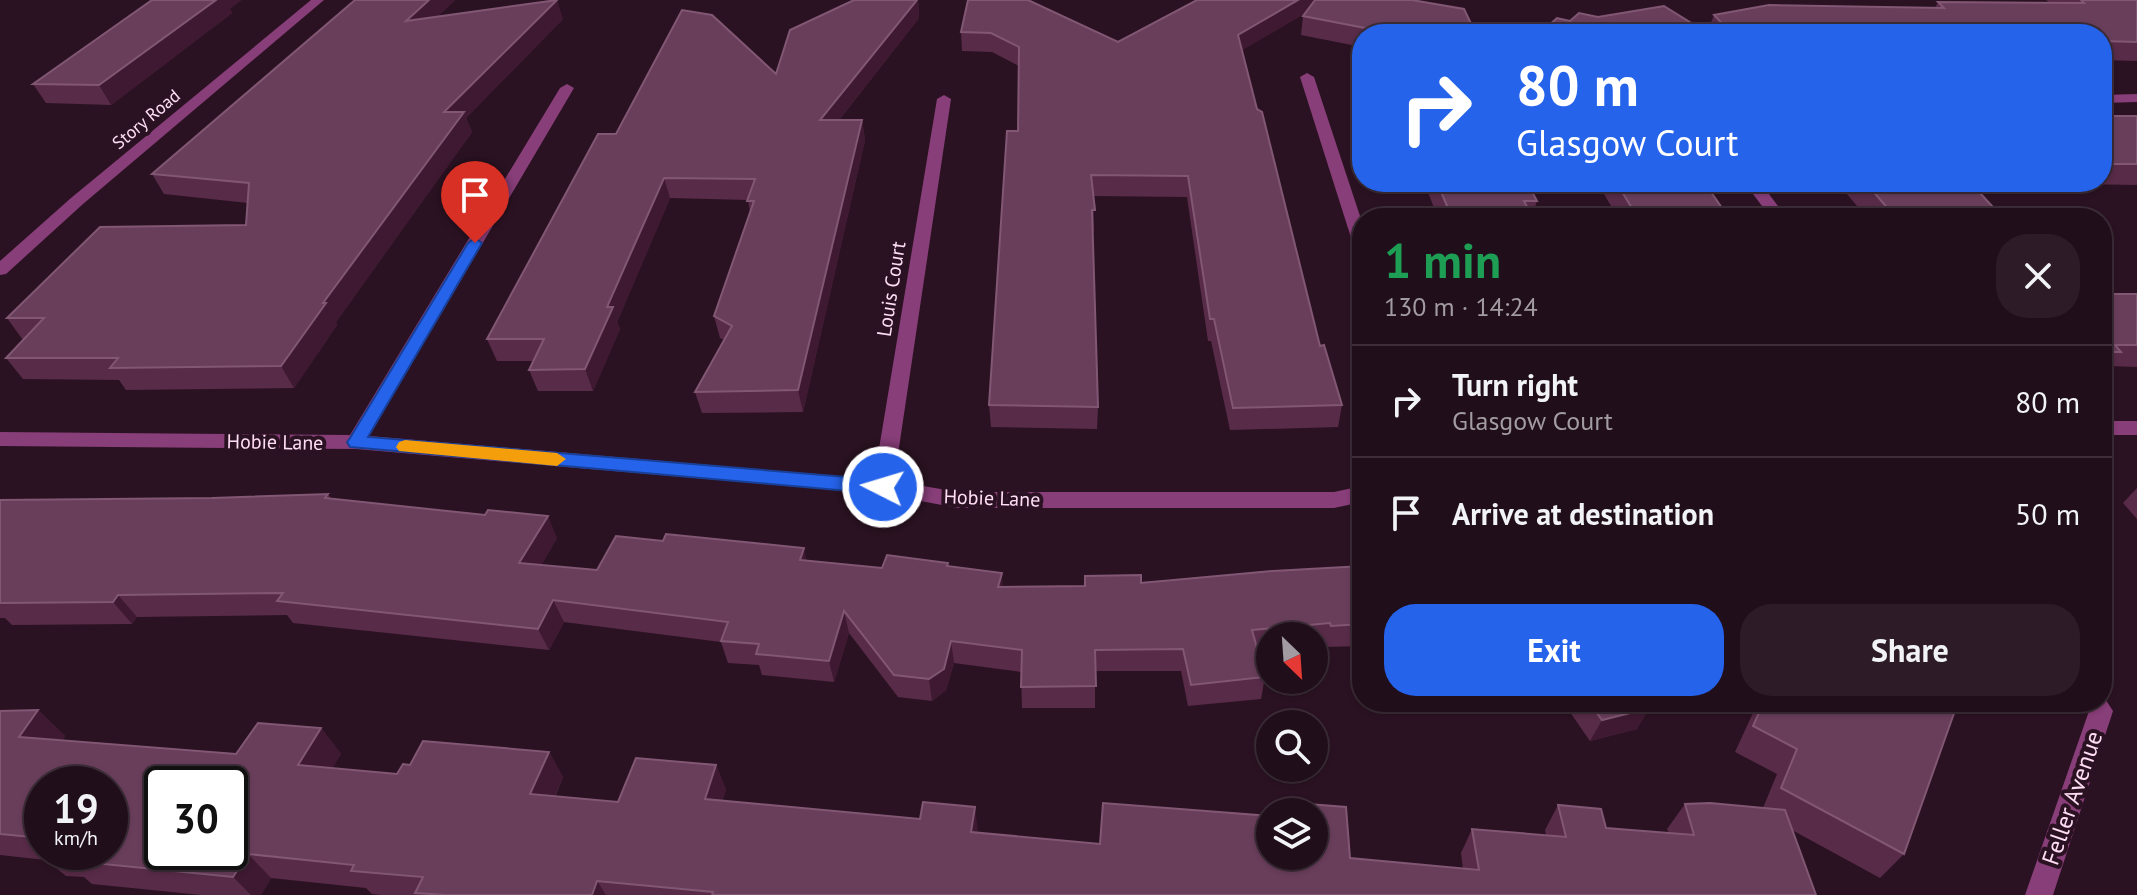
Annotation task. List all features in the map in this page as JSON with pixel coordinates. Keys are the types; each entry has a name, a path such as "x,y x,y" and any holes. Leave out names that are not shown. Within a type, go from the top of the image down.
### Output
{"street":[{"name":"Story Road","path":"0,270 77,201 318,0"},
{"path":"1307,77 1352,216"},
{"path":"356,442 567,88"},
{"path":"2112,99 2137,98"},
{"name":"Louis Court","path":"883,487 944,99"},
{"path":"2112,428 2137,428"},
{"name":"Hobie Lane","path":"0,439 356,442 883,487 958,500 1334,500 1352,496"},
{"name":"Feller Avenue","path":"2039,895 2101,712"}],"building":[{"path":"152,0 216,0 99,85 33,84"},
{"path":"355,0 429,0 406,21 557,0 444,112 464,112 323,303 326,303 281,366 110,368 118,358 6,358 44,318 7,318 100,227 246,225 249,183 152,174"},
{"path":"854,0 917,0 820,120 862,120 798,390 695,392 732,326 714,316 754,201 747,201 755,179 664,178 607,307 613,307 585,369 529,370 544,339 487,339 598,134 616,134 682,10 712,15 776,74 790,30"},
{"path":"968,0 1028,0 1118,42 1197,0 1298,0 1238,35 1257,109 1262,112 1320,346 1324,345 1342,405 1233,408 1214,319 1210,319 1188,176 1091,175 1095,210 1092,210 1098,407 989,405 1007,131 1018,131 1019,47 991,33 961,32"},
{"path":"1315,0 1412,0 1464,9 1471,24 1352,25 1303,16"},
{"path":"2081,0 2137,0 2137,42 2112,41 2112,24 1723,24 1714,15 1769,5 1944,8 1938,2 2084,3"},
{"path":"1664,6 1693,24 1550,24 1557,18 1570,21 1579,13 1598,17"},
{"path":"2112,116 2137,116 2137,164 2112,164"},
{"path":"1441,192 1532,192 1537,201 1524,201 1528,208 1448,208"},
{"path":"1622,192 1711,192 1722,208 1632,208"},
{"path":"1874,192 1979,192 1994,208 1887,208"},
{"path":"2112,294 2137,294 2137,345 2115,345 2121,352 2112,352"},
{"path":"328,494 325,498 485,515 488,510 548,516 519,563 597,570 616,536 663,541 666,534 804,548 800,560 882,568 887,555 948,563 947,566 1002,573 998,587 1085,586 1085,576 1141,575 1141,583 1352,567 1352,625 1256,622 1256,630 1252,630 1256,644 1256,678 1191,685 1183,649 1095,650 1096,686 1021,687 1022,650 951,641 944,669 929,679 894,675 844,611 829,661 756,654 759,644 721,641 728,622 553,600 538,629 277,601 283,593 118,595 113,602 0,603 0,500"},
{"path":"38,710 19,737 236,754 258,723 321,728 298,765 397,774 403,764 410,765 423,741 549,752 530,794 618,802 636,758 716,765 705,799 920,819 923,802 975,807 971,832 1100,844 1103,803 1256,815 1256,870 1328,870 1328,806 1346,807 1350,858 1479,870 1472,829 1566,837 1558,805 1601,809 1606,828 1694,835 1685,804 1710,803 1785,810 1816,895 712,895 713,892 597,881 592,895 415,893 423,877 351,871 354,865 248,854 248,766 144,766 144,868 128,866 128,766 24,766 24,836 0,834 0,711"},
{"path":"1596,712 1634,712 1602,720"},
{"path":"1759,712 1954,712 1904,854 1781,788 1797,749 1753,726"},
{"path":"163,870 238,870 233,877"}],"slow traffic":[{"path":"405,447 557,459"}],"route":[{"path":"475,243 356,442 883,487"}]}
